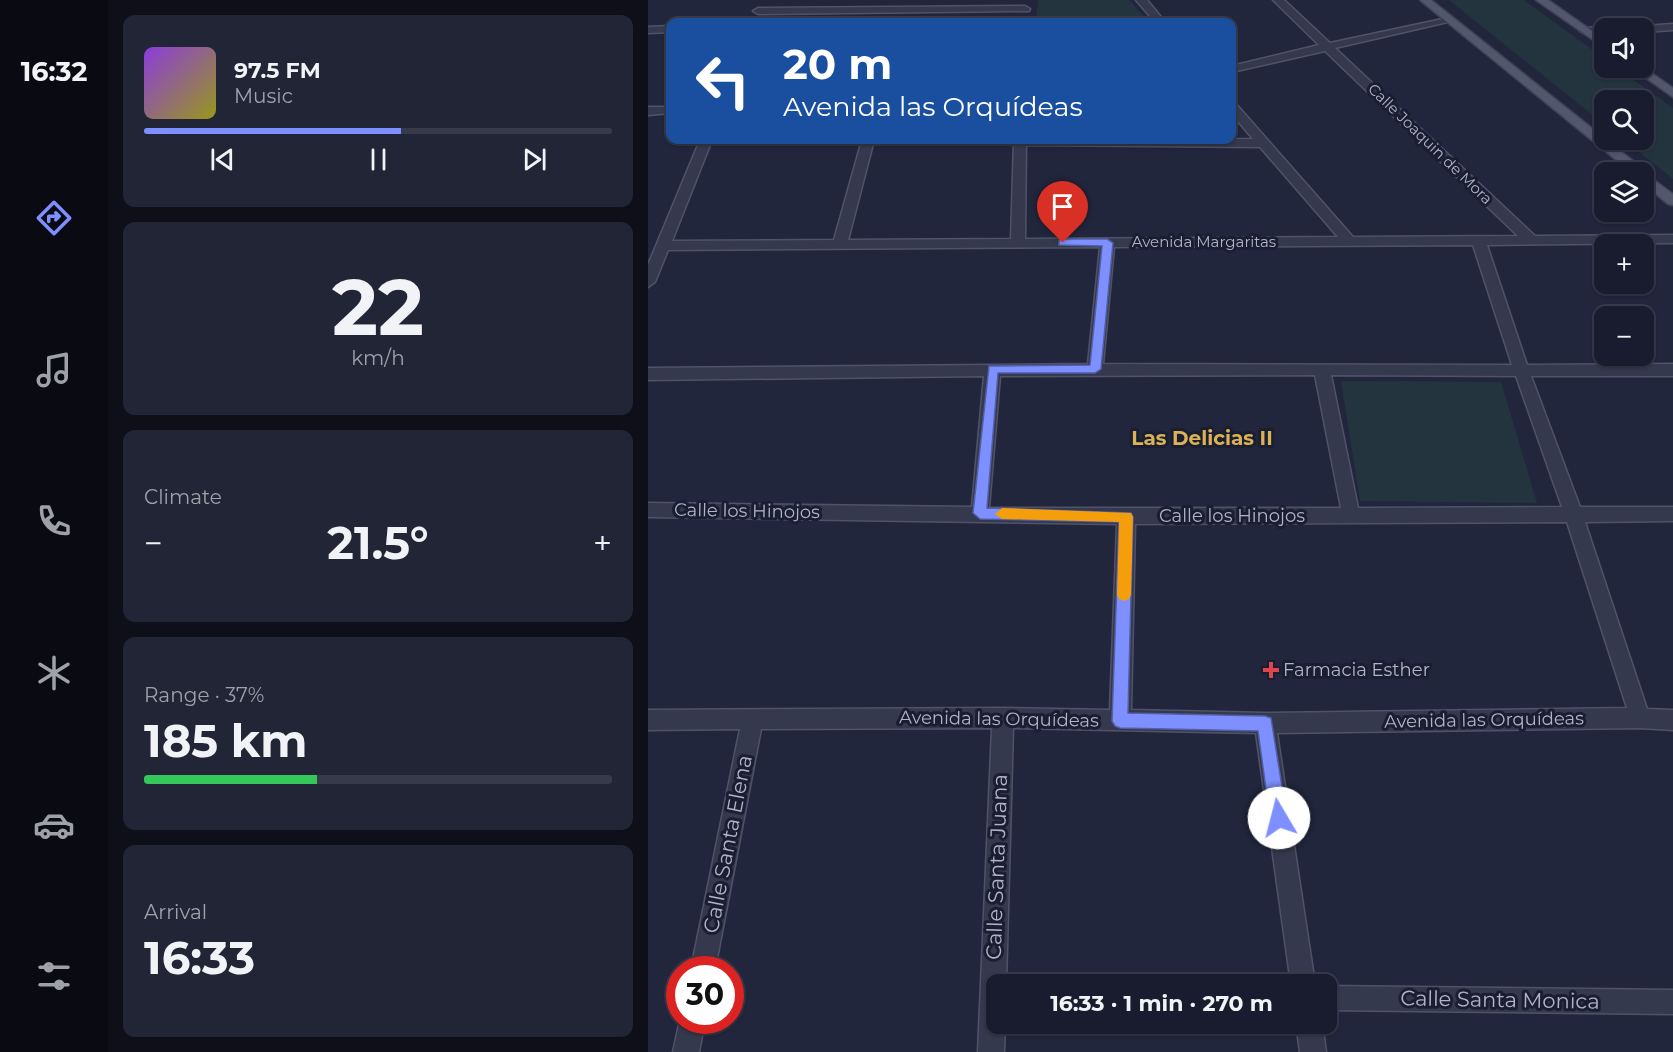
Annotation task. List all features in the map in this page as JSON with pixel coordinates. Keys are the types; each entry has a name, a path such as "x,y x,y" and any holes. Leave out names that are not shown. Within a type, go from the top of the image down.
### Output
{"main road":[{"path":"1425,0 1626,162"},
{"path":"1541,0 1594,37"},
{"path":"1651,78 1673,93"},
{"path":"1654,185 1673,201"}],"street":[{"path":"755,18 763,0"},
{"path":"1141,0 1157,18"},
{"name":"Calle Joaquin de Mora","path":"1278,0 1530,240"},
{"path":"758,11 1025,4"},
{"path":"1236,68 1448,19"},
{"path":"1654,28 1673,27"},
{"path":"648,30 666,29"},
{"path":"1585,31 1594,31"},
{"path":"648,111 666,110"},
{"path":"1236,112 1349,241"},
{"path":"1236,143 1262,143"},
{"path":"648,282 704,144"},
{"path":"840,244 867,144"},
{"path":"1018,243 1020,144"},
{"name":"Avenida Margaritas","path":"663,246 1673,239"},
{"path":"1478,240 1522,372 1574,516 1640,718"},
{"path":"1095,369 1107,243"},
{"path":"648,374 993,369 1322,369 1522,372 1673,370"},
{"path":"980,513 993,369"},
{"path":"1322,369 1351,516"},
{"name":"Calle los Hinojos","path":"648,510 980,513 1126,517 1673,514"},
{"path":"1120,721 1126,517"},
{"name":"Avenida las Orquídeas","path":"648,720 1003,718 1265,723 1640,718 1673,720"},
{"name":"Calle Santa Juana","path":"991,1052 1003,718"},
{"name":"Calle Santa Elena","path":"706,956 753,719"},
{"path":"1265,723 1302,974"},
{"name":"Calle Santa Monica","path":"1337,998 1673,1002"},
{"path":"686,1052 689,1034"},
{"path":"1311,1034 1313,1052"}],"shaded area":[{"path":"1038,0 1129,0 1145,18 1036,18"},
{"path":"1449,0 1524,0 1594,51 1594,78 1631,78 1648,90 1594,90 1594,116"},
{"path":"1654,94 1673,108 1673,179 1637,150 1654,150"},
{"path":"1341,381 1501,382 1537,503 1360,501"}],"slow traffic":[{"path":"1002,514 1126,517 1124,595"}],"place":[{"name":"Farmacia Esther","path":"1271,670"}],"district":[{"name":"Las Delicias II","path":"1202,438"}],"route":[{"path":"1063,243 1107,243 1095,369 993,369 980,513 1126,517 1120,721 1265,723 1279,818"}]}
